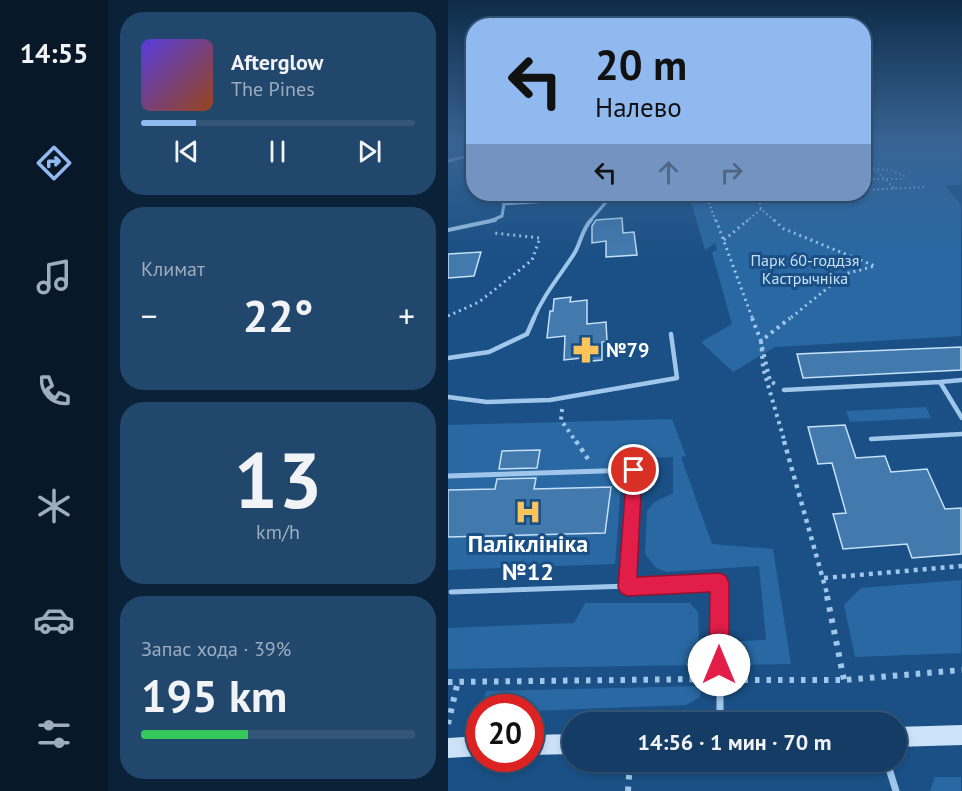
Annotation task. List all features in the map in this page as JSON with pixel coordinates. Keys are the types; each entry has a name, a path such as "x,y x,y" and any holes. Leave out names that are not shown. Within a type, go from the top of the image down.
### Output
{"main road":[{"path":"907,737 961,735"},
{"path":"544,745 562,744"},
{"path":"448,748 466,747"}],"lane":[{"path":"448,230 496,220 502,216 503,201"},
{"path":"504,204 548,201"},
{"path":"448,358 490,352 527,334 543,297 576,252 583,229 606,203"},
{"path":"448,398 487,402 550,400 677,378 671,334"},
{"path":"784,390 961,380"},
{"path":"940,382 961,418"},
{"path":"871,440 961,434"},
{"path":"448,476 634,470 627,587"},
{"path":"451,592 720,583 720,712"},
{"path":"890,772 896,791"}],"path":[{"path":"888,180 895,189"},
{"path":"871,190 924,187"},
{"path":"606,203 616,201"},
{"path":"708,201 761,341 770,381 784,390"},
{"path":"759,201 761,209 784,229 875,266 845,274 761,341"},
{"path":"724,240 761,209"},
{"path":"448,316 479,302 532,260 540,238 497,235 477,224"},
{"path":"761,341 763,368 824,578 844,680"},
{"path":"561,420 589,460"},
{"path":"824,578 961,566"},
{"path":"448,724 458,681"},
{"path":"628,791 629,772"}],"green space":[{"name":"Парк 60-годдзя Кастрычніка","path":"871,180 961,180 961,185 945,185 961,205 961,336 775,347 733,372 701,342 732,324 712,253 717,249 715,243 705,250 691,201 871,201"},
{"path":"926,407 931,418 850,422 846,411"},
{"path":"672,419 686,456 681,457 712,544 773,549 791,664 734,665 740,641 766,640 759,566 666,572 656,568 645,554 647,511 653,503 673,493 673,457 623,459 615,564 448,570 448,537 605,533 610,487 448,490 448,425"},
{"path":"961,580 961,653 855,657 844,605 861,588"},
{"path":"585,603 690,603 698,612 700,665 448,669 448,628 574,623"},
{"path":"701,686 700,697 686,705 544,710 544,694 485,694 486,691"},
{"path":"935,777 961,777 961,791 930,791"}],"building":[{"path":"622,218 623,233 634,232 637,255 606,257 606,241 592,243 592,226 596,220"},
{"path":"481,252 474,276 448,278 448,254"},
{"path":"571,297 570,302 587,300 587,324 606,322 607,341 602,342 602,360 582,362 582,358 564,360 565,336 547,338 550,311 553,311 554,299"},
{"path":"961,347 961,370 803,378 797,354"},
{"path":"845,425 856,458 885,456 891,472 927,469 945,509 961,508 961,554 912,558 907,544 843,549 833,514 846,513 832,463 818,464 808,427"},
{"path":"540,450 537,468 499,469 502,451"},
{"name":"Паліклініка №12","path":"536,478 534,489 611,487 605,533 448,537 448,490 495,489 497,479"}],"place":[{"name":"№79","path":"586,350"},
{"name":"Паліклініка №12","path":"528,512"}],"route":[{"path":"634,470 627,587 720,583 719,665"}]}
